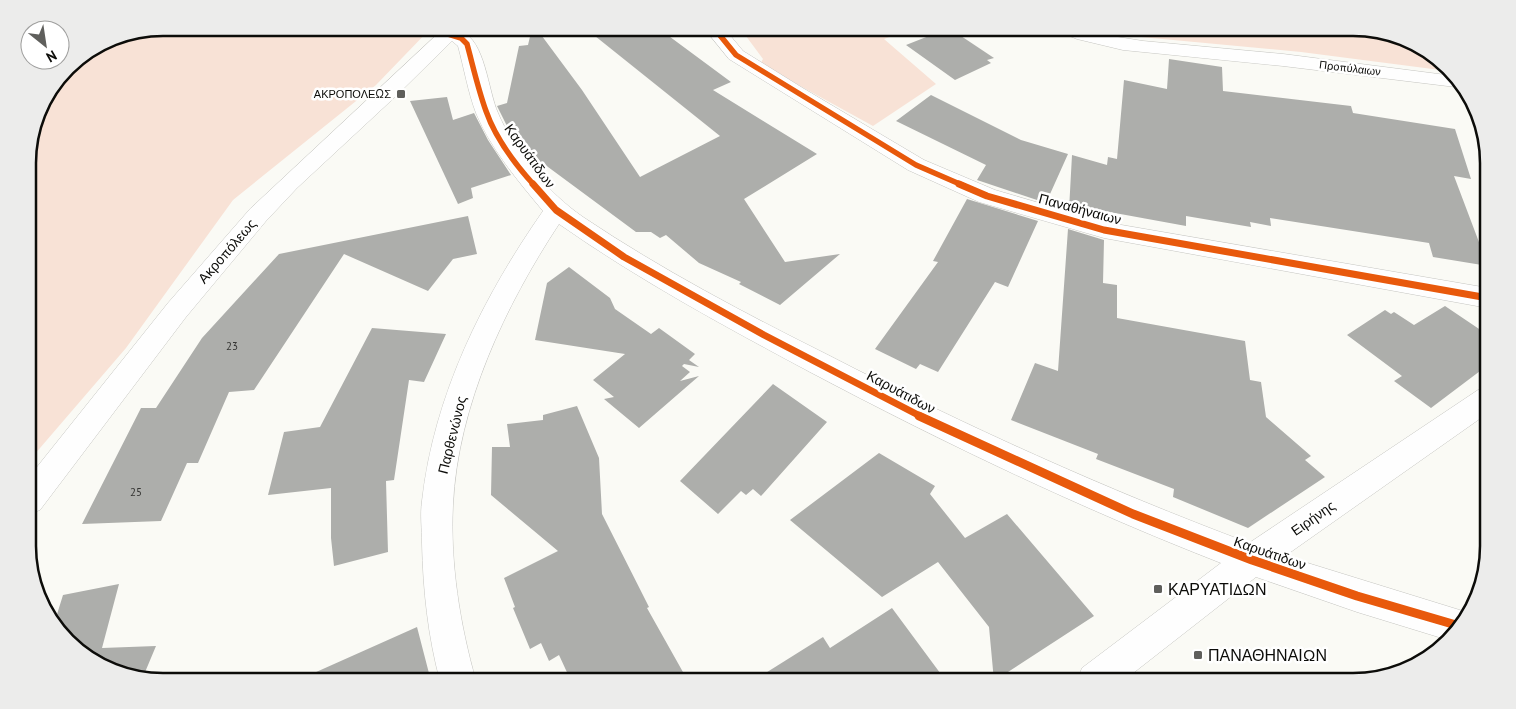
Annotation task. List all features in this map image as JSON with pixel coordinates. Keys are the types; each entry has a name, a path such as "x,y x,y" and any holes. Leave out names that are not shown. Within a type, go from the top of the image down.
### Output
{"street":[{"name":"Προπύλαιων","path":"1090,36 1125,43 1449,81"},
{"name":"Ακροπόλεως","path":"36,491 177,310 258,215 445,37"},
{"name":"Καρυάτιδων","path":"459,37 467,44 479,91 493,126 524,174 556,210 624,257 687,293 931,422 1133,514 1252,560 1357,596 1452,624"},
{"name":"Παναθήναιων","path":"721,37 736,54 916,165 987,196 1104,230 1480,297"},
{"name":"Παρθενώνος","path":"456,673 447,636 438,568 438,500 445,453 463,388 499,304 515,271 556,210"},
{"name":"Ειρήνης","path":"1106,672 1252,560 1480,403"}],"shaded area":[{"path":"891,36 884,39 936,84 873,126 760,64 763,59 746,37"},
{"path":"1132,36 1369,37 1401,46 1416,53 1437,70 1301,52"},
{"path":"155,37 423,37 376,85 233,200 126,348 36,452 37,147 49,107 68,80 100,53 123,43"}],"building":[{"path":"928,36 961,36 994,58 987,60 991,63 955,80 906,45"},
{"path":"530,37 542,37 582,90 640,177 720,136 596,37 670,37 731,82 713,90 817,154 744,199 785,262 840,254 780,305 739,284 741,282 699,263 666,235 660,238 651,232 636,232 544,164 533,167 515,142 497,106 507,103 519,46 528,45"},
{"path":"1169,59 1222,67 1223,91 1351,106 1353,113 1455,129 1471,179 1454,176 1480,245 1480,265 1433,257 1429,243 1270,218 1271,226 1250,222 1251,227 1186,216 1186,226 1104,211 1104,220 1069,210 1072,155 1107,165 1108,157 1117,159 1124,80 1167,89"},
{"path":"931,95 1021,140 1068,154 1046,203 977,180 986,165 896,121"},
{"path":"447,97 453,120 474,113 488,140 511,175 471,188 473,198 458,204 410,101"},
{"path":"967,199 1038,221 1008,287 995,282 938,372 920,364 916,369 875,349 938,262 933,261"},
{"path":"468,216 477,254 453,259 428,291 344,254 254,390 229,392 198,463 187,463 161,521 82,524 141,408 156,408 202,338 279,254"},
{"path":"1068,229 1104,240 1103,283 1117,285 1117,318 1245,341 1250,380 1261,382 1266,417 1311,456 1305,460 1325,477 1248,528 1173,497 1174,489 1096,459 1098,454 1011,420 1035,363 1058,371"},
{"path":"569,267 610,298 615,309 651,334 659,328 695,354 689,360 699,367 684,364 682,366 690,372 680,381 699,376 639,428 604,399 614,397 593,380 625,354 535,340 547,283"},
{"path":"1445,306 1480,330 1480,371 1431,408 1394,381 1402,376 1347,335 1385,310 1391,314 1394,312 1414,325"},
{"path":"372,328 446,334 424,382 409,380 394,480 386,481 388,552 334,566 331,538 331,488 268,495 284,432 320,427"},
{"path":"773,384 827,422 761,496 753,489 746,495 741,491 718,514 680,481"},
{"path":"577,406 599,458 602,514 649,607 647,608 683,673 567,673 559,655 549,661 541,643 530,649 513,608 515,607 504,578 558,551 491,495 492,447 510,447 507,424 543,420 543,415"},
{"path":"879,453 935,486 930,494 965,538 1007,514 1094,616 1007,672 993,672 989,627 938,562 882,597 790,520"},
{"path":"119,584 102,648 156,646 146,671 115,663 100,656 74,635 57,615 63,595"},
{"path":"892,608 940,672 767,672 823,637 830,648"},
{"path":"417,627 429,673 314,673"}],"cycle path":[{"path":"457,37 467,44 486,111 493,126 524,174 556,210 624,257 764,335 931,422 1133,514 1252,560 1357,596 1452,624"},
{"path":"721,37 736,55 916,165 987,196 1104,230 1480,297"}],"place":[{"name":"ΑΚΡΟΠΟΛΕΩΣ","path":"401,94"},
{"name":"ΚΑΡΥΑΤΙΔΩΝ","path":"1158,589"},
{"name":"ΠΑΝΑΘΗΝΑΙΩΝ","path":"1198,655"}]}
